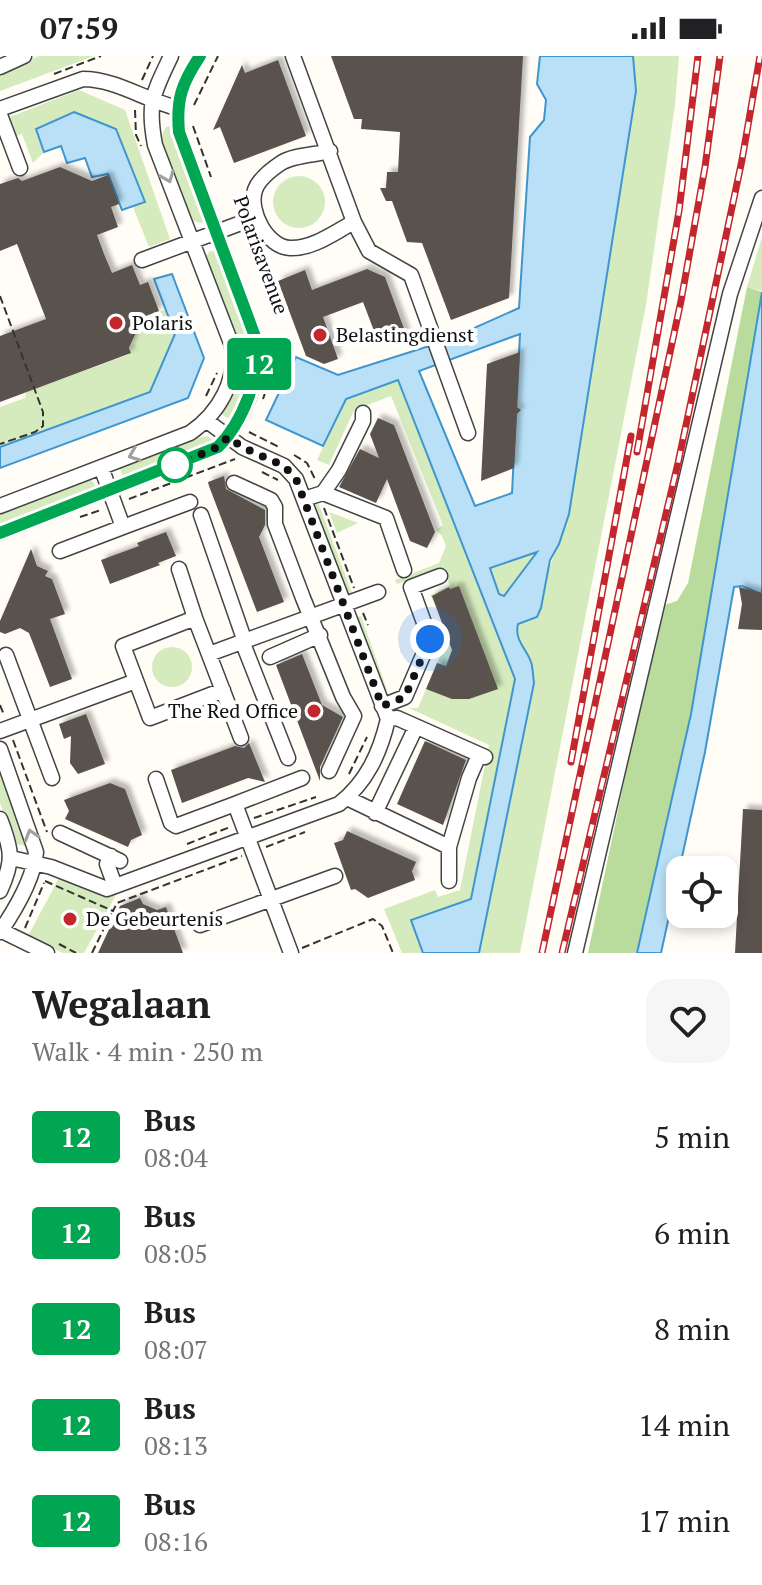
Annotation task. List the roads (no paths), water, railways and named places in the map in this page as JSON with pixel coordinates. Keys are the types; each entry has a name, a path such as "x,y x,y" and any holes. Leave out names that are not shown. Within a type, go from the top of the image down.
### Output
{"street":[{"path":"0,67 24,56"},
{"path":"0,506 190,433 207,421 224,393 235,360 231,343 155,145 150,115 152,102 171,56"},
{"path":"20,168 0,112 83,79 97,79 152,102 184,110 180,94 200,56"},
{"path":"293,56 354,222 369,251 411,275 468,433"},
{"name":"Polarisavenue","path":"184,110 179,132 257,342 259,360 255,379 228,437"},
{"path":"330,151 284,160 267,173 255,191 257,217 271,241 289,248 314,244 354,222"},
{"path":"575,953 730,294 762,198"},
{"path":"142,260 257,217"},
{"path":"11,858 35,863 101,889 115,886 339,804 358,789 381,748 385,713 291,472 242,447 207,421"},
{"path":"0,533 112,498 218,447 228,437"},
{"path":"101,467 123,527"},
{"path":"323,493 335,473"},
{"path":"234,483 271,500 276,511 275,524 343,697 354,716 329,771"},
{"path":"304,499 323,493 386,518 404,570"},
{"path":"60,551 190,502"},
{"path":"201,515 244,646 288,758"},
{"path":"179,569 241,738"},
{"path":"385,713 405,697 430,639 411,587 440,576"},
{"path":"209,654 378,592"},
{"path":"195,618 123,646 150,718 223,690"},
{"path":"270,657 320,635"},
{"path":"6,655 52,778"},
{"path":"4,729 136,681"},
{"path":"385,713 482,756 469,778 449,847 449,881"},
{"path":"375,813 416,727"},
{"path":"0,749 36,852 35,863 0,931 47,953"},
{"path":"156,779 171,823 176,826 302,778"},
{"path":"347,798 449,847"},
{"path":"235,804 293,953"},
{"path":"0,819 11,858 11,869 0,891"},
{"path":"60,833 116,859 107,864 115,886"},
{"path":"200,925 335,876"}],"water":[{"path":"540,56 633,56 636,91 569,514 550,560 537,617 518,624 518,635 531,662 534,683 479,953 423,953 411,920 471,899 515,679 398,380 346,399 323,446 266,420 296,357 338,375 445,341 519,308 530,137 544,120 546,100 537,84","holes":["520,334 512,493 475,506 419,371","537,552 504,596 499,594 490,568"]},
{"path":"74,112 116,129 145,202 122,210 108,174 92,177 85,158 67,163 61,146 44,152 36,129"},
{"path":"172,274 204,358 188,398 0,468 0,447 150,392 175,334 154,279"},
{"path":"762,292 762,594 742,586 734,587 705,752 682,856 666,856 666,928 661,953 637,953 691,714"}],"railway":[{"path":"637,452 679,211 698,56"},
{"path":"542,953 681,301 705,167 720,56"},
{"path":"562,953 678,463 742,160 760,56"},
{"path":"571,762 631,436"}],"place":[{"name":"Polaris","path":"116,323"},
{"name":"Belastingdienst","path":"320,335"},
{"name":"The Red Office","path":"314,711"},
{"name":"De Gebeurtenis","path":"70,919"}]}
